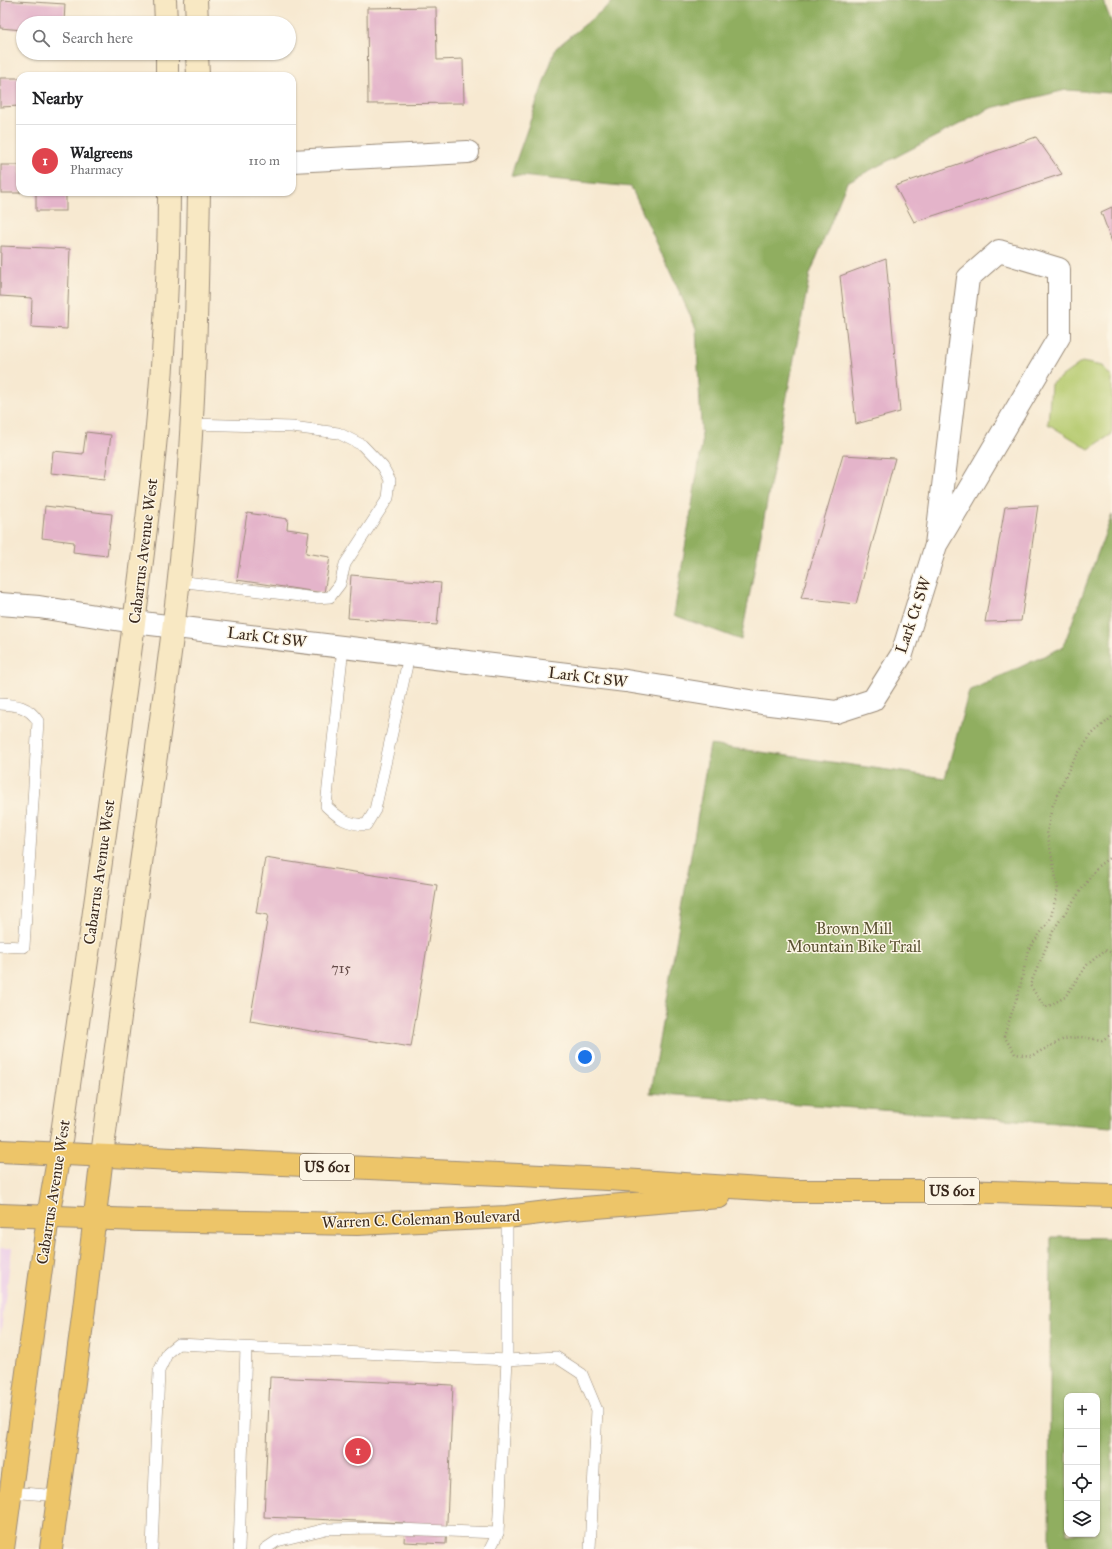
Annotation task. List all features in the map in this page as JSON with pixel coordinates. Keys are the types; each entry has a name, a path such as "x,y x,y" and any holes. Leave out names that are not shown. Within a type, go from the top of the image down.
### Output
{"main road":[{"path":"165,0 166,16"},
{"path":"196,0 197,16"},
{"path":"167,60 167,72"},
{"path":"197,60 198,72"},
{"name":"Cabarrus Avenue West","path":"3,1549 48,1217 59,1154 134,622 154,465 167,273 169,196"},
{"path":"52,1549 83,1316 111,1075 174,626 192,424 199,196"},
{"name":"US 601","path":"0,1151 59,1154"},
{"name":"Warren C. Coleman Boulevard","path":"59,1154 608,1179 792,1191 959,1192 1112,1196"},
{"name":"Warren C. Coleman Boulevard","path":"48,1217 357,1224 507,1218 572,1209 792,1191"},
{"name":"US 601","path":"0,1215 48,1217"}],"street":[{"path":"172,60 175,72"},
{"path":"296,161 468,152"},
{"name":"Lark Ct SW","path":"0,604 39,607 134,622 626,681 762,703 836,712 873,700 902,654 936,545 968,278 999,251 1059,268 1059,336 936,545"}],"lane":[{"path":"178,581 316,598 330,597 340,584 345,564 388,498 390,480 382,467 362,445 338,434 292,427 192,424"},
{"path":"343,647 326,806 340,818 354,824 366,825 375,810 409,656"},
{"path":"0,704 19,706 32,712 38,721 24,947 0,946"},
{"path":"490,1549 498,1533 507,1360 507,1218"},
{"path":"152,1549 159,1371 168,1352 178,1344 507,1360 556,1357 582,1374 597,1410 590,1549"},
{"path":"239,1549 246,1348"},
{"path":"10,1492 59,1496"},
{"path":"265,1549 277,1541 326,1529 374,1528 498,1533"}],"path":[{"path":"1112,718 1092,734 1072,762 1052,807 1047,832 1058,889 1050,920 1028,950 1020,988 1004,1036 1015,1054 1031,1056 1064,1039 1081,1037 1102,1040 1112,1034"},
{"path":"1112,856 1098,866 1054,929 1030,985 1046,1008 1065,997 1087,965 1105,950 1112,953"}],"shaded area":[{"path":"0,1248 12,1248 0,1337"}],"green space":[{"path":"615,0 1103,0 1112,24 1112,93 1066,90 991,108 847,182 810,274 741,640 674,615 702,444 696,328 631,187 511,175 556,48"},
{"path":"1082,362 1102,366 1112,378 1112,434 1089,449 1048,424 1051,384"},
{"name":"Brown Mill Mountain Bike Trail","path":"1112,515 1112,1127 650,1093 710,745 945,778 969,691 1063,647"},
{"path":"1051,1237 1112,1238 1112,1549 1049,1549"}],"building":[{"path":"1,0 65,4 64,16 16,16 16,29 0,28"},
{"path":"436,7 437,60 463,59 464,103 368,104 367,8"},
{"path":"0,78 16,78 16,106 0,107"},
{"path":"1036,137 1062,174 914,222 895,186"},
{"path":"1,165 16,165 16,193 1,193"},
{"path":"36,196 66,196 66,211 36,211"},
{"path":"1112,207 1112,242 1101,212"},
{"path":"1,246 70,249 67,329 31,327 32,298 0,296"},
{"path":"886,259 900,412 856,424 840,276"},
{"path":"86,432 111,435 105,479 51,473 53,451 83,454"},
{"path":"843,455 895,458 856,604 801,598"},
{"path":"1038,505 1021,621 985,622 1005,507"},
{"path":"45,506 112,514 107,556 73,552 74,542 42,538"},
{"path":"247,513 288,519 287,529 309,532 306,553 330,557 324,593 237,580"},
{"path":"351,575 441,583 437,625 348,618"},
{"path":"265,858 437,885 411,1047 250,1021 268,915 256,913"},
{"path":"270,1377 453,1385 446,1544 404,1542 405,1523 264,1517"}],"place":[{"name":"Walgreens","path":"358,1451"}]}
